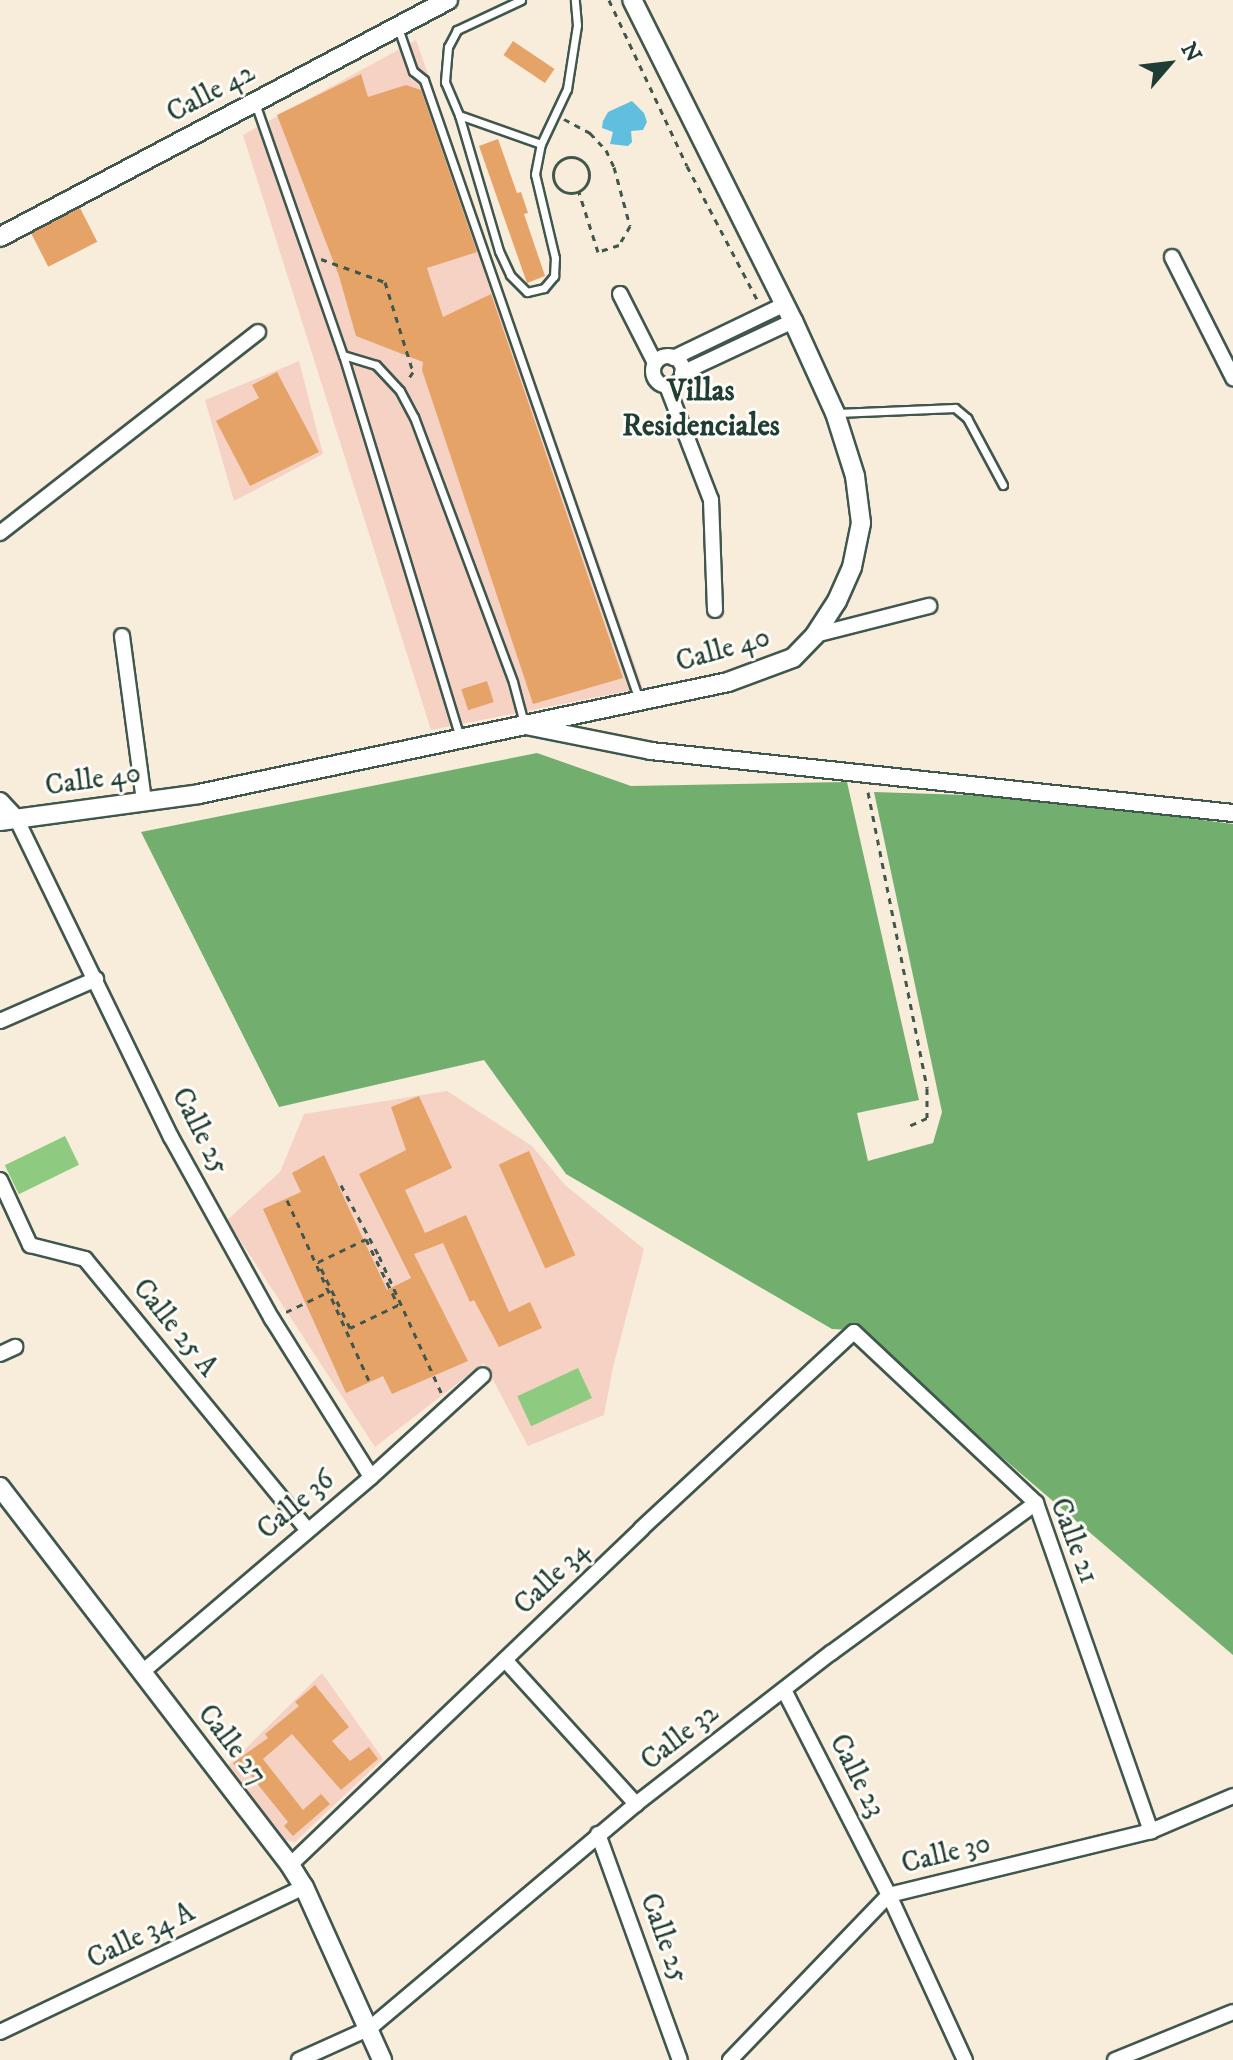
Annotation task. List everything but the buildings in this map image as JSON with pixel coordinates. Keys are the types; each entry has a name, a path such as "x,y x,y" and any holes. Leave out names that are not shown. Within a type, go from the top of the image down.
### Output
{"main road":[{"name":"Calle 42","path":"0,237 448,0"},
{"name":"Calle 40","path":"8,820 199,794 639,702 760,672 793,658 815,635 837,601 852,567 861,523 855,476 835,413 789,312 632,0"},
{"name":"Calle 27","path":"0,1487 290,1865 304,1887 382,2060"}],"street":[{"path":"1172,257 1233,378"},
{"path":"620,294 655,363 656,380 667,386 711,500 715,610"},
{"path":"673,358 766,315 789,312"},
{"path":"682,373 789,312"},
{"path":"0,533 258,332"},
{"path":"655,363 664,357 680,363 682,373 678,382 667,386"},
{"path":"815,635 929,606"},
{"path":"122,636 144,801"},
{"path":"525,726 651,751 1233,813"},
{"name":"Calle 25","path":"0,801 96,979 171,1137 272,1319 371,1477"},
{"path":"0,1021 96,979"},
{"name":"Calle 25 A","path":"0,1180 30,1245 85,1259 307,1529"},
{"name":"Calle 21","path":"854,1332 1036,1503 1151,1831"},
{"name":"Calle 34","path":"290,1865 854,1332"},
{"path":"0,1354 15,1347"},
{"name":"Calle 36","path":"141,1673 371,1477 483,1375"},
{"name":"Calle 32","path":"370,2028 636,1804 1036,1503"},
{"path":"505,1660 636,1804"},
{"name":"Calle 23","path":"784,1690 889,1895 965,2060"},
{"name":"Calle 30","path":"730,2060 889,1895 1151,1831 1233,1796"},
{"name":"Calle 25","path":"598,1834 680,2060"},
{"name":"Calle 34 A","path":"0,2032 304,1887"},
{"path":"1115,2060 1233,2012"},
{"path":"299,2060 370,2028"}],"lane":[{"path":"521,0 457,30 451,37 445,82 459,115 499,251 510,275 527,292 544,288 554,276 555,258 535,174 541,144 567,89 577,25 575,0"},
{"path":"398,26 413,71 424,80 639,702"},
{"path":"254,101 343,355 461,740"},
{"path":"459,115 541,144"},
{"path":"343,355 376,365 400,391 414,417 513,682 525,726"},
{"path":"835,413 955,408 967,418 1003,485"}],"path":[{"path":"609,0 687,166 766,315"},
{"path":"555,115 590,133 606,150 630,226 619,245 598,252 579,192"},
{"path":"577,157 587,165 590,178 579,192 572,195 559,191 552,180 554,167 563,158 577,157"},
{"path":"329,262 385,282 413,372"},
{"path":"864,773 927,1088 927,1118 907,1127"},
{"path":"341,1185 379,1256 449,1408"},
{"path":"287,1200 330,1291 350,1328 398,1305 366,1239 318,1262 330,1291 369,1381"},
{"path":"272,1319 330,1291"}],"shaded area":[{"path":"416,40 643,688 431,730 243,135"},
{"path":"299,361 323,454 234,501 205,400"},
{"path":"447,1091 532,1146 565,1185 644,1249 613,1367 604,1415 528,1446 484,1363 375,1447 227,1220 280,1172 304,1114"},
{"path":"322,1673 383,1759 295,1842 284,1840 228,1766"}],"green space":[{"path":"537,753 631,786 847,782 919,1100 857,1113 868,1161 933,1143 942,1112 874,792 1028,797 1233,824 1233,1655 853,1330 832,1329 566,1174 484,1060 279,1107 141,832"},
{"path":"65,1136 79,1165 19,1194 5,1165"},
{"path":"578,1368 592,1398 531,1426 517,1396"}],"water":[{"path":"632,101 644,113 647,122 643,130 631,131 632,142 628,146 610,144 613,132 602,128 603,121 608,112"}],"district":[{"name":"Villas Residenciales","path":"701,409"}]}
